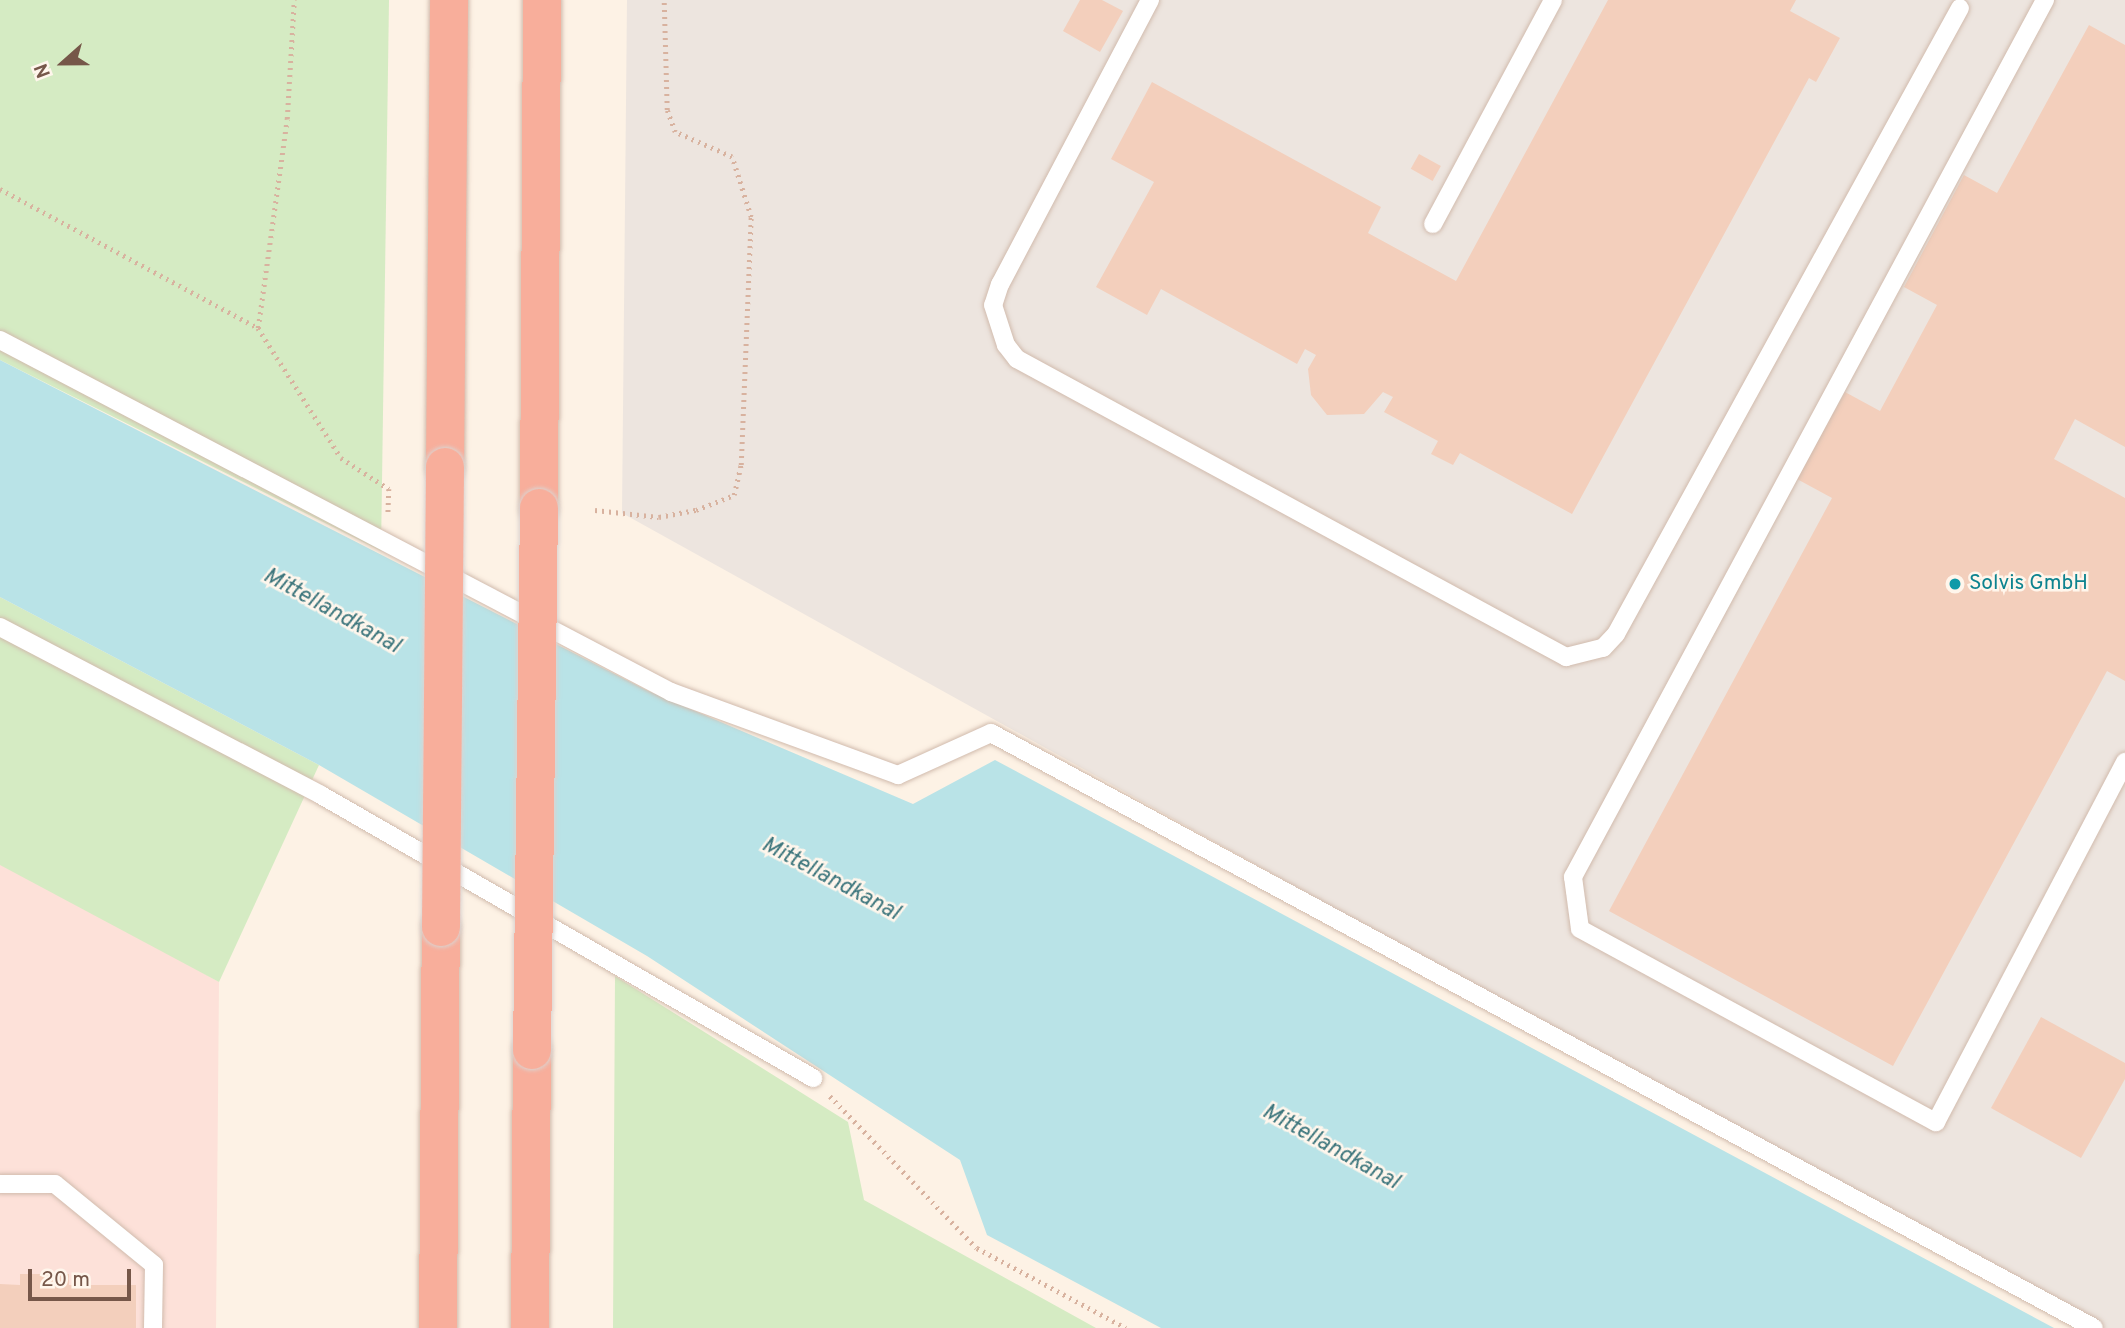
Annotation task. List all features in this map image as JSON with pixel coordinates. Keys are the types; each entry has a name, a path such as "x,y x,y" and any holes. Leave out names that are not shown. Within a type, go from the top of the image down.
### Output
{"highway":[{"path":"439,1328 449,0"},
{"path":"530,1328 542,0"}],"lane":[{"path":"1150,0 1000,285 993,305 1006,345 1017,359 1566,657 1603,648 1616,634 1956,3"},
{"path":"1433,224 1553,0"},
{"path":"2045,0 1573,877 1580,929 1936,1122 2125,762"},
{"path":"0,340 671,692 898,775 991,733 2094,1328"},
{"path":"0,627 332,801 813,1078"},
{"path":"0,1184 55,1184 154,1265 153,1328"}],"path":[{"path":"258,328 287,119 294,0"},
{"path":"595,510 659,517 696,510 734,495 741,465 751,218 732,157 675,132 667,110 664,0"},
{"path":"0,189 258,328 341,458 389,489"},
{"path":"813,1078 977,1248 1126,1328"}],"shaded area":[{"path":"627,0 2125,0 2125,1328 2091,1328 622,513"},
{"path":"0,859 219,982 216,1328 0,1328"}],"green space":[{"path":"0,0 389,0 381,551 0,360"},
{"path":"0,597 319,765 219,982 0,865"},
{"path":"615,976 848,1122 864,1200 1096,1328 613,1328"}],"water":[{"name":"Mittellandkanal","path":"0,360 646,690 913,804 995,760 2054,1328 1161,1328 987,1235 960,1160 647,956 319,765 0,597"}],"building":[{"path":"1080,0 1102,0 1123,11 1100,52 1063,31"},
{"path":"1608,0 1796,0 1790,11 1840,38 1816,82 1809,78 1572,514 1460,453 1453,465 1431,454 1438,441 1384,412 1393,397 1383,392 1364,414 1327,415 1311,395 1308,369 1316,355 1305,349 1297,364 1161,289 1147,315 1096,287 1154,182 1111,159 1152,82 1381,207 1368,233 1456,281"},
{"name":"Solvis GmbH","path":"2089,25 2125,45 2125,447 2075,419 2054,459 2125,498 2125,681 2107,671 1893,1066 1609,911 1832,498 1797,479 1845,392 1880,411 1937,305 1904,287 1964,175 1997,193"},
{"path":"1419,154 1441,166 1433,181 1411,169"},
{"path":"2041,1017 2125,1063 2125,1079 2081,1158 1991,1108"},
{"path":"20,1274 69,1274 69,1285 136,1285 136,1328 0,1328 0,1284 20,1285"}],"place":[{"name":"Solvis GmbH","path":"1955,584"}]}
